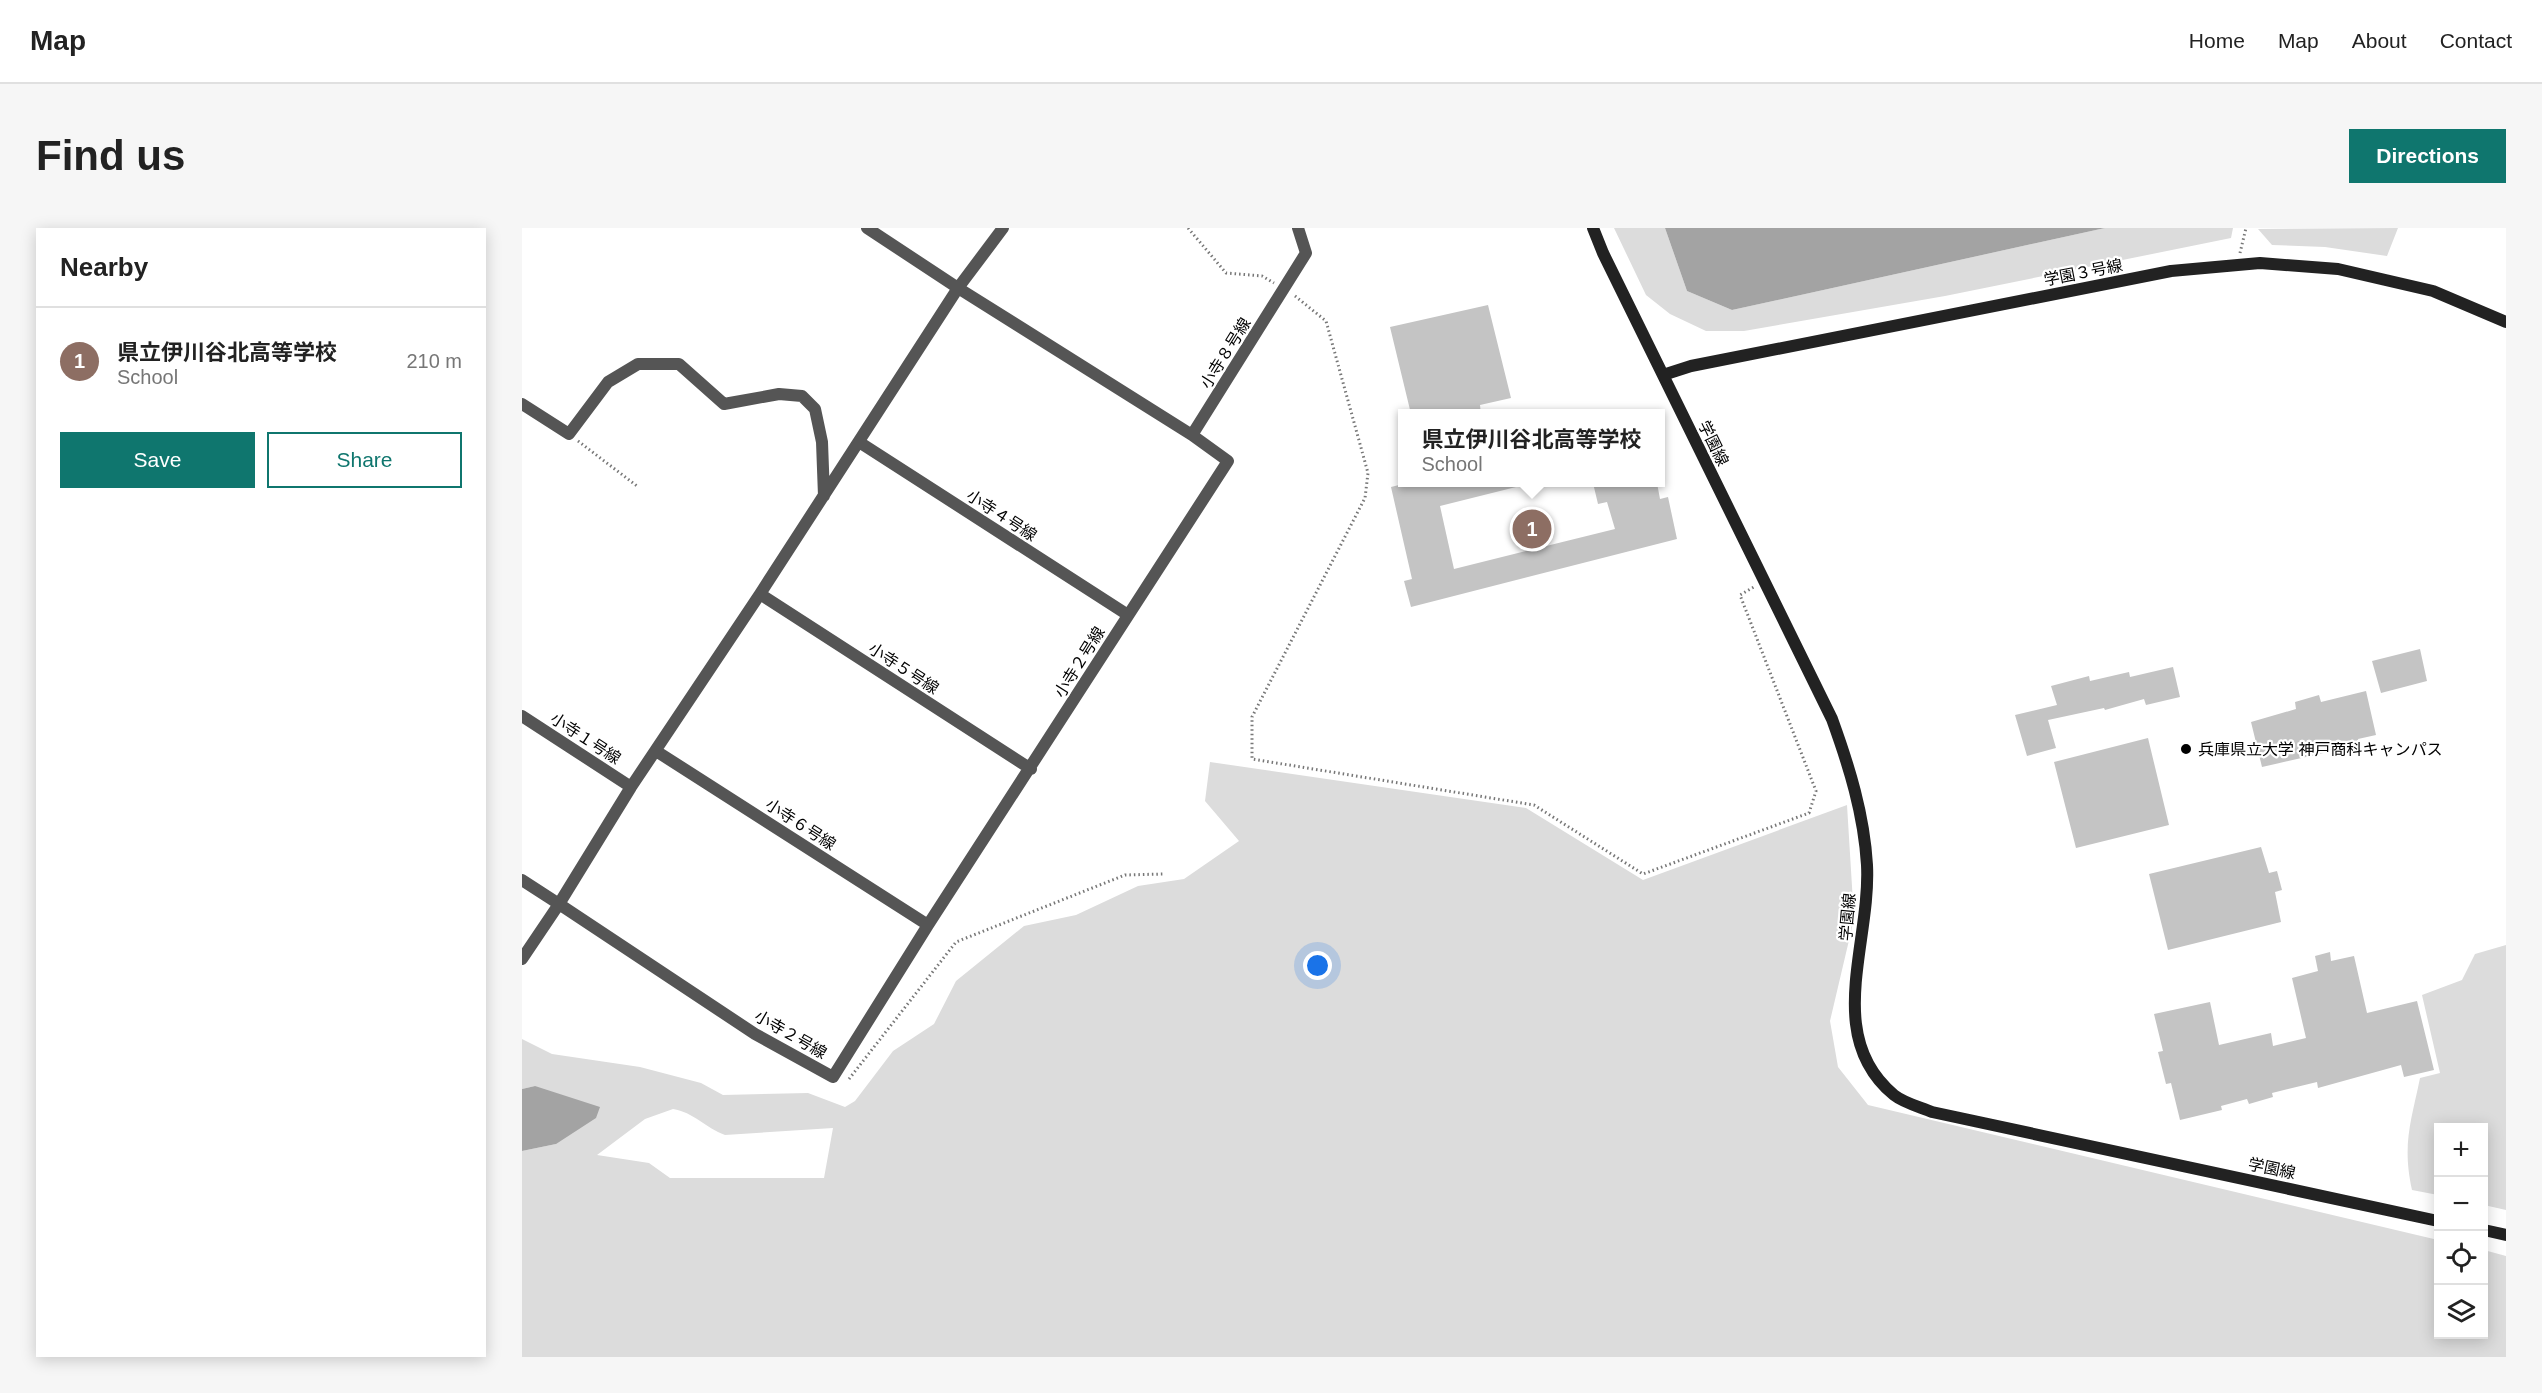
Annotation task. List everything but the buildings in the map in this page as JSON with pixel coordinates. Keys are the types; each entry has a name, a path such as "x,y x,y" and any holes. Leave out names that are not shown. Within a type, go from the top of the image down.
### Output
{"street":[{"name":"小寺２号線","path":"522,880 755,1034 833,1077 928,925 1228,460 867,228"},
{"path":"522,958 559,904 631,787 760,594 958,288 1003,228"},
{"name":"小寺８号線","path":"1192,435 1306,254 1298,228"},
{"name":"学園線","path":"1593,228 1603,253 1832,718 1849,765 1863,827 1867,867 1866,915 1853,1006 1856,1036 1869,1068 1895,1097 1932,1112 2434,1220"},
{"name":"学園３号線","path":"1663,375 1692,366 2171,271 2238,264 2260,263 2338,268 2433,291 2506,322"},
{"path":"522,404 569,434 608,382 638,364 679,364 724,404 779,394 802,396 815,409 822,442 824,495"},
{"name":"小寺４号線","path":"859,442 1128,615"},
{"name":"小寺５号線","path":"760,594 1030,770"},
{"name":"小寺１号線","path":"522,716 631,787"},
{"name":"小寺６号線","path":"656,751 928,925"},
{"path":"2488,1231 2506,1235"}],"path":[{"path":"1188,228 1226,273 1262,276 1286,289 1326,321 1368,473 1365,498 1252,717 1252,759 1534,805 1643,874 1809,813 1816,791 1740,595 1764,580"},
{"path":"2238,264 2246,228"},
{"path":"569,434 637,486"},
{"path":"833,1077 846,1084 956,942 1125,875 1163,874"}],"shaded area":[{"path":"1614,228 1665,228 1687,291 1732,310 2105,228 2233,228 2231,238 1945,296 1744,331 1706,331 1670,314 1646,295"},
{"path":"1665,228 2105,228 1732,310 1687,291"},
{"path":"2398,228 2387,256 2325,247 2272,245 2258,229"},
{"path":"1210,762 1526,808 1643,880 1847,805 1854,919 1830,1021 1838,1067 1868,1105 2434,1239 2434,1339 2488,1339 2488,1251 2506,1256 2506,1357 522,1357 522,1151 556,1144 535,1086 522,1089 522,1039 552,1054 640,1067 701,1083 723,1095 808,1093 845,1107 855,1101 893,1051 934,1024 956,981 1024,926 1076,915 1138,886 1184,879 1239,841 1205,801","holes":["673,1109 725,1135 833,1128 824,1178 670,1178 649,1163 597,1155 645,1119"]},
{"path":"2506,945 2506,1210 2488,1206 2488,1123 2434,1123 2434,1194 2412,1190 2409,1174 2408,1146 2420,1078 2440,1073 2422,995 2462,980 2475,954"},
{"path":"535,1086 600,1107 596,1118 556,1144 522,1151 522,1089"}],"place":[{"name":"県立伊川谷北高等学校","path":"1532,529"},
{"name":"兵庫県立大学 神戸商科キャンパス","path":"2186,749"}]}
